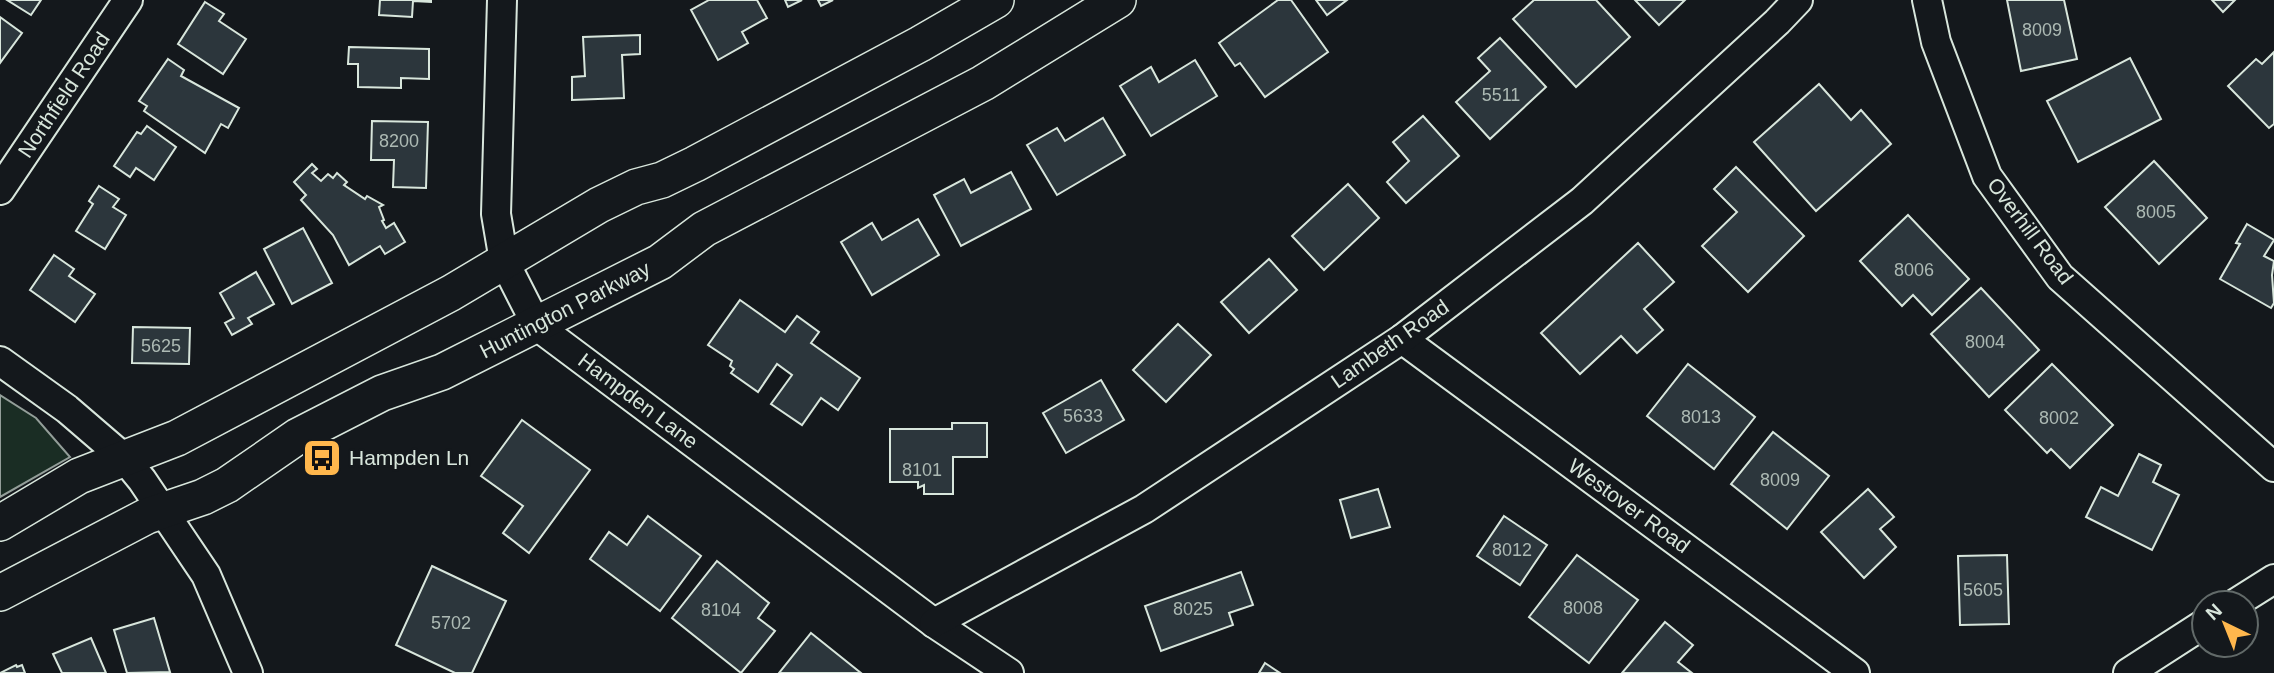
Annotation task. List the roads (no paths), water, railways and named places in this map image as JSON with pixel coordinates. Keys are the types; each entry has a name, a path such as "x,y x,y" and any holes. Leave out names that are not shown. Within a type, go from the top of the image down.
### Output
{"street":[{"name":"Northfield Road","path":"0,190 128,0"},
{"name":"Hampden Lane","path":"502,0 496,214 504,261 537,326 934,623 1009,673"},
{"path":"0,523 79,476 177,438 451,293 588,211 636,187 662,180 695,164 920,44 996,0"},
{"name":"Huntington Parkway","path":"0,593 119,530 227,485 298,436 382,393 442,372 660,262 704,229 983,83 1118,0"},
{"name":"Lambeth Road","path":"934,623 1144,509 1402,339 1582,201 1798,0"},
{"name":"Overhill Road","path":"1927,0 1936,42 1987,176 2060,277 2274,467"},
{"name":"Westover Road","path":"1402,339 1855,673"},
{"path":"0,361 67,409 124,458 164,510 206,575 248,673"},
{"path":"2258,589 2274,579"},
{"path":"2127,673 2190,633"}],"place":[{"name":"Hampden Ln","path":"322,458"}]}
